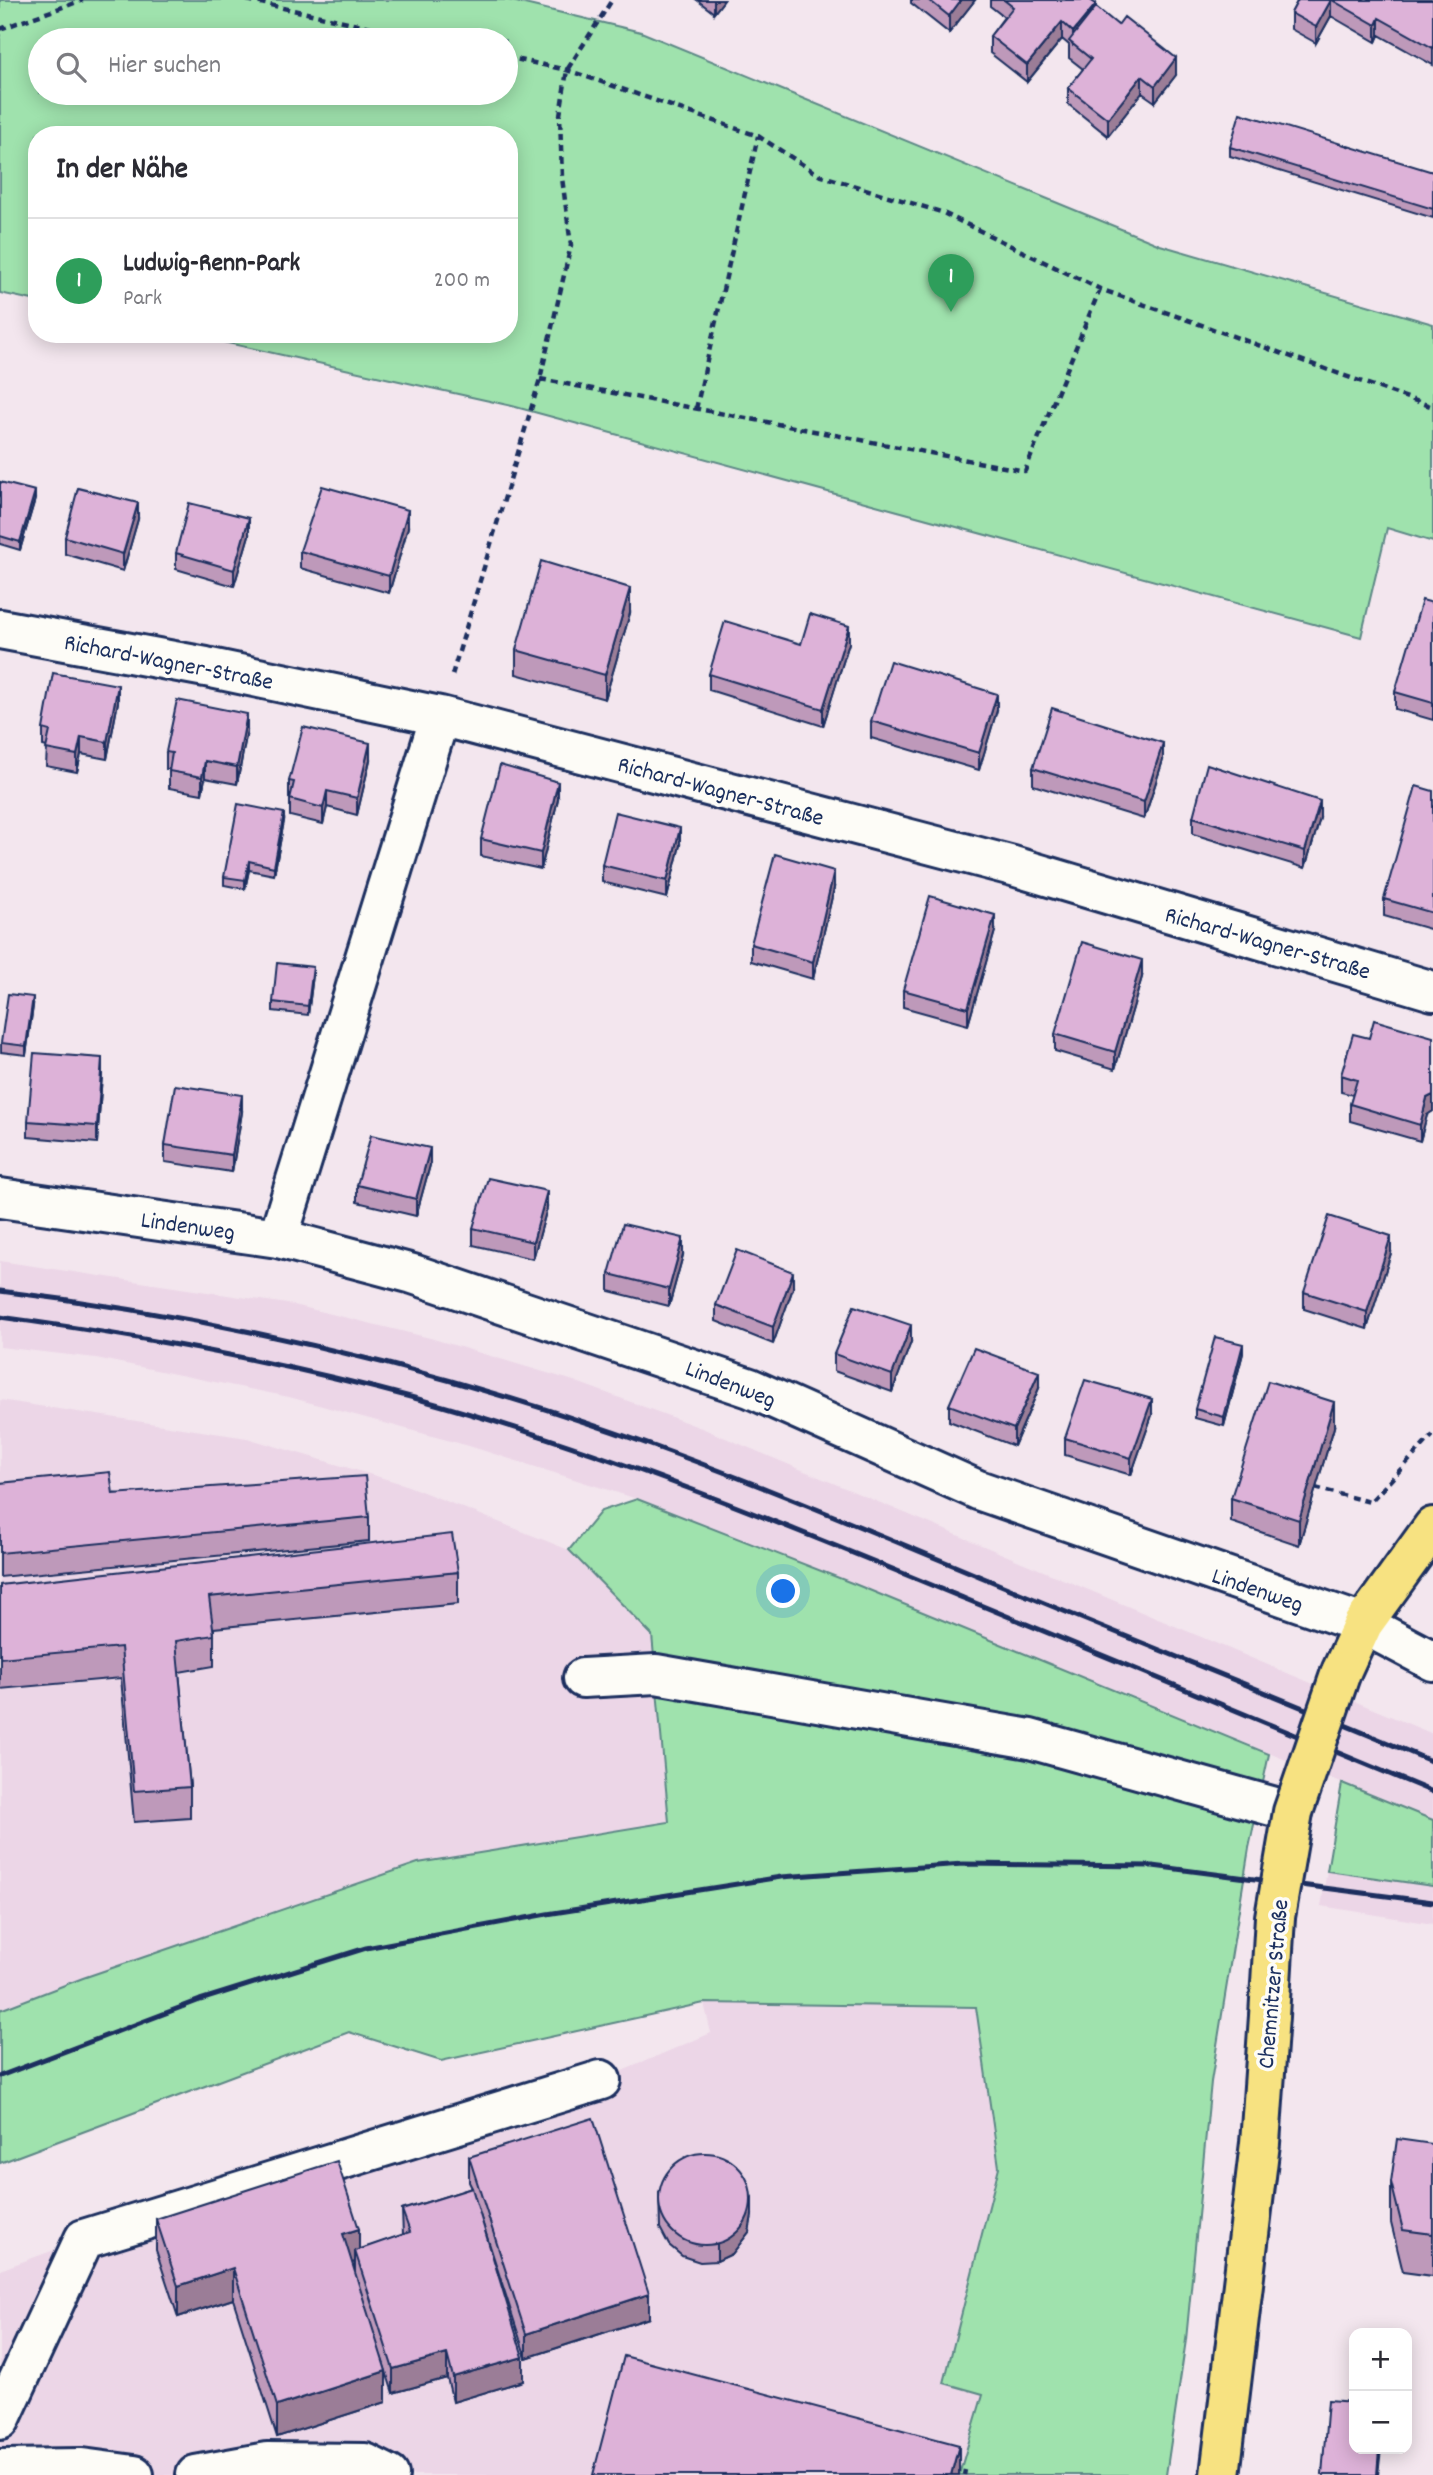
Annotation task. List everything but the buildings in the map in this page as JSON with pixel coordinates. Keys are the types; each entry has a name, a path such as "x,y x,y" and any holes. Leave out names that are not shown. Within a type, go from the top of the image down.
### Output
{"main road":[{"name":"Chemnitzer Straße","path":"1220,2475 1260,2143 1275,1917 1293,1812 1342,1672 1363,1624 1433,1527"}],"street":[{"name":"Richard-Wagner-Straße","path":"0,629 206,667 440,716 1013,866 1433,991"},
{"path":"278,1238 440,716"},
{"name":"Lindenweg","path":"0,1198 278,1238 413,1273 750,1388 978,1490 1363,1624 1433,1661"},
{"path":"583,1678 656,1674 1030,1739 1293,1812"},
{"path":"0,2420 84,2239 601,2080"},
{"path":"196,2475 267,2462 365,2463 390,2475"},
{"path":"0,2469 82,2468 134,2475"}],"path":[{"path":"0,29 83,0"},
{"path":"247,0 375,28"},
{"path":"440,716 540,379 571,245 562,178 561,115 567,70 612,0"},
{"path":"518,60 567,70 758,136 819,175 941,212 1100,289 1433,407"},
{"path":"696,409 758,136"},
{"path":"540,379 1025,471 1100,289"},
{"path":"1315,1488 1370,1502 1433,1435"}],"shaded area":[{"path":"0,1261 294,1305 430,1338 574,1381 704,1429 1433,1734 1433,1820 857,1585 637,1499 469,1446 289,1397 96,1358 0,1347"},
{"path":"0,1400 247,1438 403,1484 569,1550 652,1635 669,1822 418,1863 83,1978 0,2010"},
{"path":"1327,1871 1433,1886 1433,1924 1321,1906"},
{"path":"704,2003 976,2007 999,2167 944,2383 990,2396 966,2475 0,2475 0,2270 84,2239 601,2080 711,2033"}],"green space":[{"path":"0,0 508,0 641,32 1160,245 1433,324 1433,542 1387,528 1361,637 512,406 228,343 518,343 518,126 28,126 28,299 0,293"},
{"path":"637,1499 857,1585 1269,1754 1249,1848 1211,2082 1186,2340 1166,2475 959,2475 983,2394 944,2383 999,2167 976,2007 704,2003 441,2061 349,2032 0,2163 0,2010 83,1978 418,1863 669,1822 652,1635 569,1550 601,1511"},
{"path":"1342,1783 1433,1820 1433,1886 1327,1871"}],"railway":[{"path":"0,1291 150,1313 300,1343 448,1380 593,1425 814,1508 1433,1762"},
{"path":"0,1317 158,1342 315,1373 418,1399 558,1442 696,1491 833,1545 1433,1792"},
{"path":"0,2076 200,2000 366,1948 547,1914 781,1877 963,1864 1153,1866 1433,1902"}],"place":[{"name":"Ludwig-Renn-Park","path":"951,312"}]}
